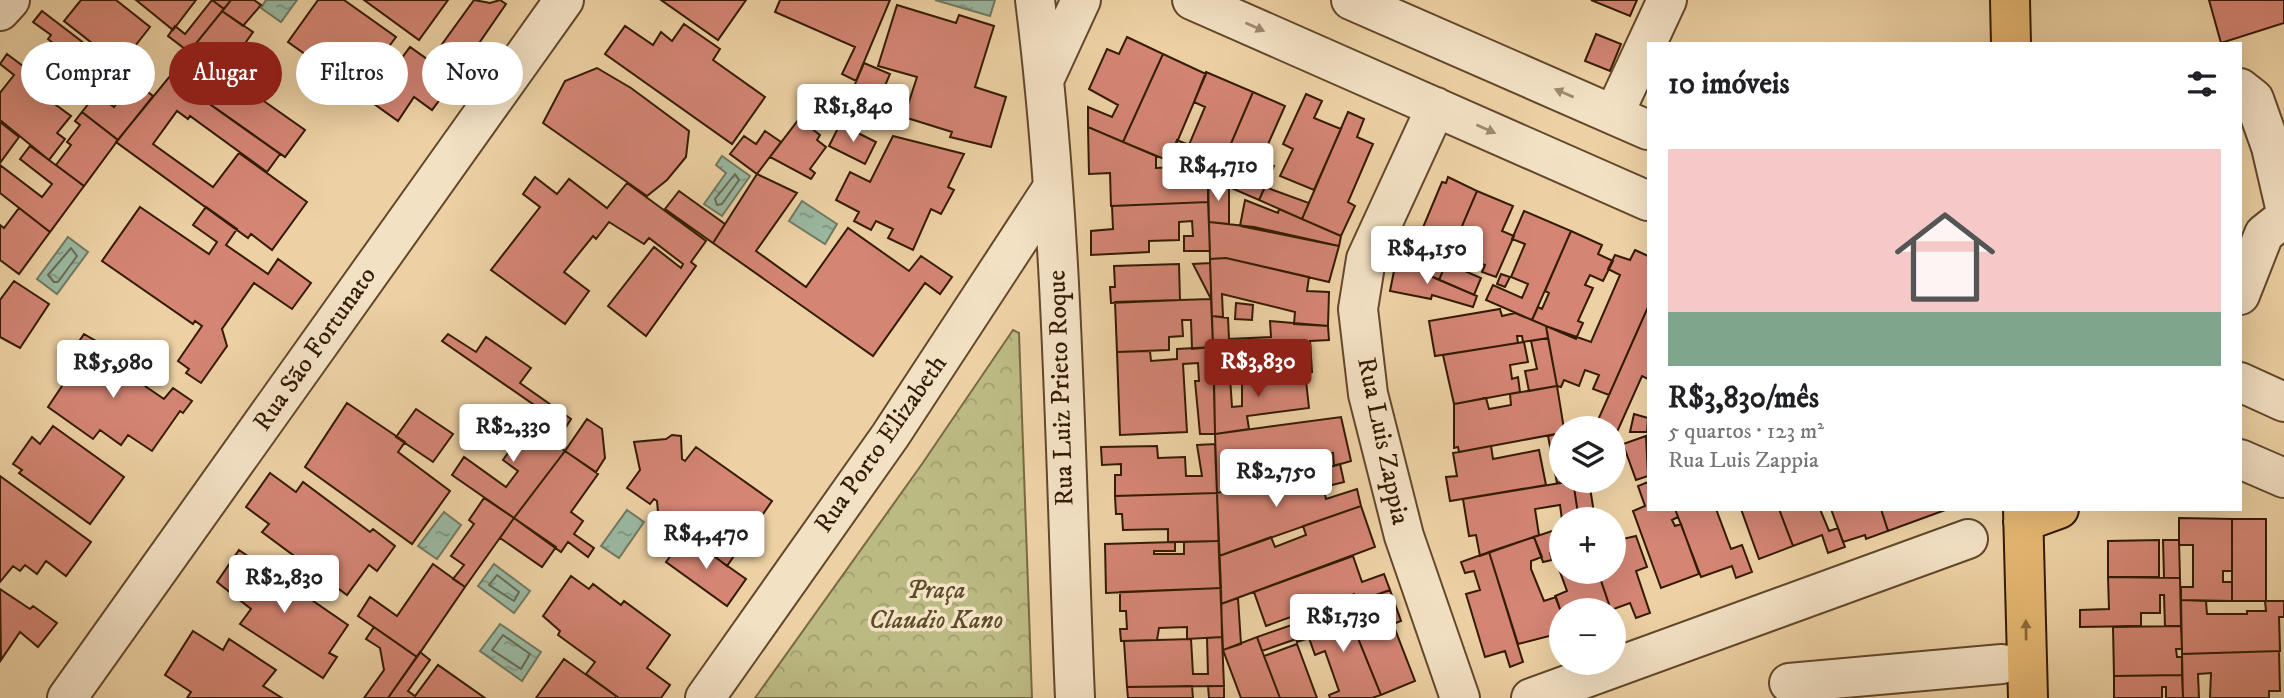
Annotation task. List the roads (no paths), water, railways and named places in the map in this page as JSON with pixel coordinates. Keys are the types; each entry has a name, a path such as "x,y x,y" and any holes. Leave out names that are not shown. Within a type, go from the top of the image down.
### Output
{"main road":[{"path":"1984,0 1985,42"},
{"path":"2010,0 2011,42"},
{"path":"2015,514 2041,511"},
{"path":"2002,681 2015,514"},
{"path":"2015,514 2028,698"}],"street":[{"path":"0,12 10,0"},
{"name":"Rua São Fortunato","path":"67,698 564,0"},
{"name":"Rua Luiz Prieto Roque","path":"1035,0 1045,78 1052,187 1075,698"},
{"name":"Rua Luiz Prieto Roque","path":"1045,78 1081,0"},
{"path":"1192,0 1647,201"},
{"path":"1351,0 1647,130"},
{"path":"1647,42 1667,0"},
{"path":"1614,114 1647,43"},
{"path":"2242,90 2254,99 2271,148 2284,203"},
{"name":"Rua Luis Zappia","path":"1436,107 1366,259 1358,309 1368,394 1404,536 1460,698"},
{"name":"Rua Porto Elizabeth","path":"705,698 890,436 1052,187"},
{"path":"2242,290 2264,234 2284,218"},
{"path":"2242,383 2284,402"},
{"path":"2242,459 2284,478"},
{"path":"1531,698 1968,539"},
{"path":"1789,683 2002,681"}],"water":[{"path":"266,0 297,0 281,22 261,8"},
{"path":"935,0 995,0 990,16"},
{"path":"722,156 750,176 722,216 704,204 726,173 716,165"},
{"path":"802,201 837,224 825,244 789,221"},
{"path":"68,237 88,252 57,294 37,279"},
{"path":"627,510 644,522 619,558 601,546"},
{"path":"444,512 461,525 437,559 418,546"},
{"path":"494,564 530,591 514,613 478,586"},
{"path":"500,624 541,652 522,681 480,651"}],"park label":[{"name":"Praça Claudio Kano","path":"936,605"}]}
